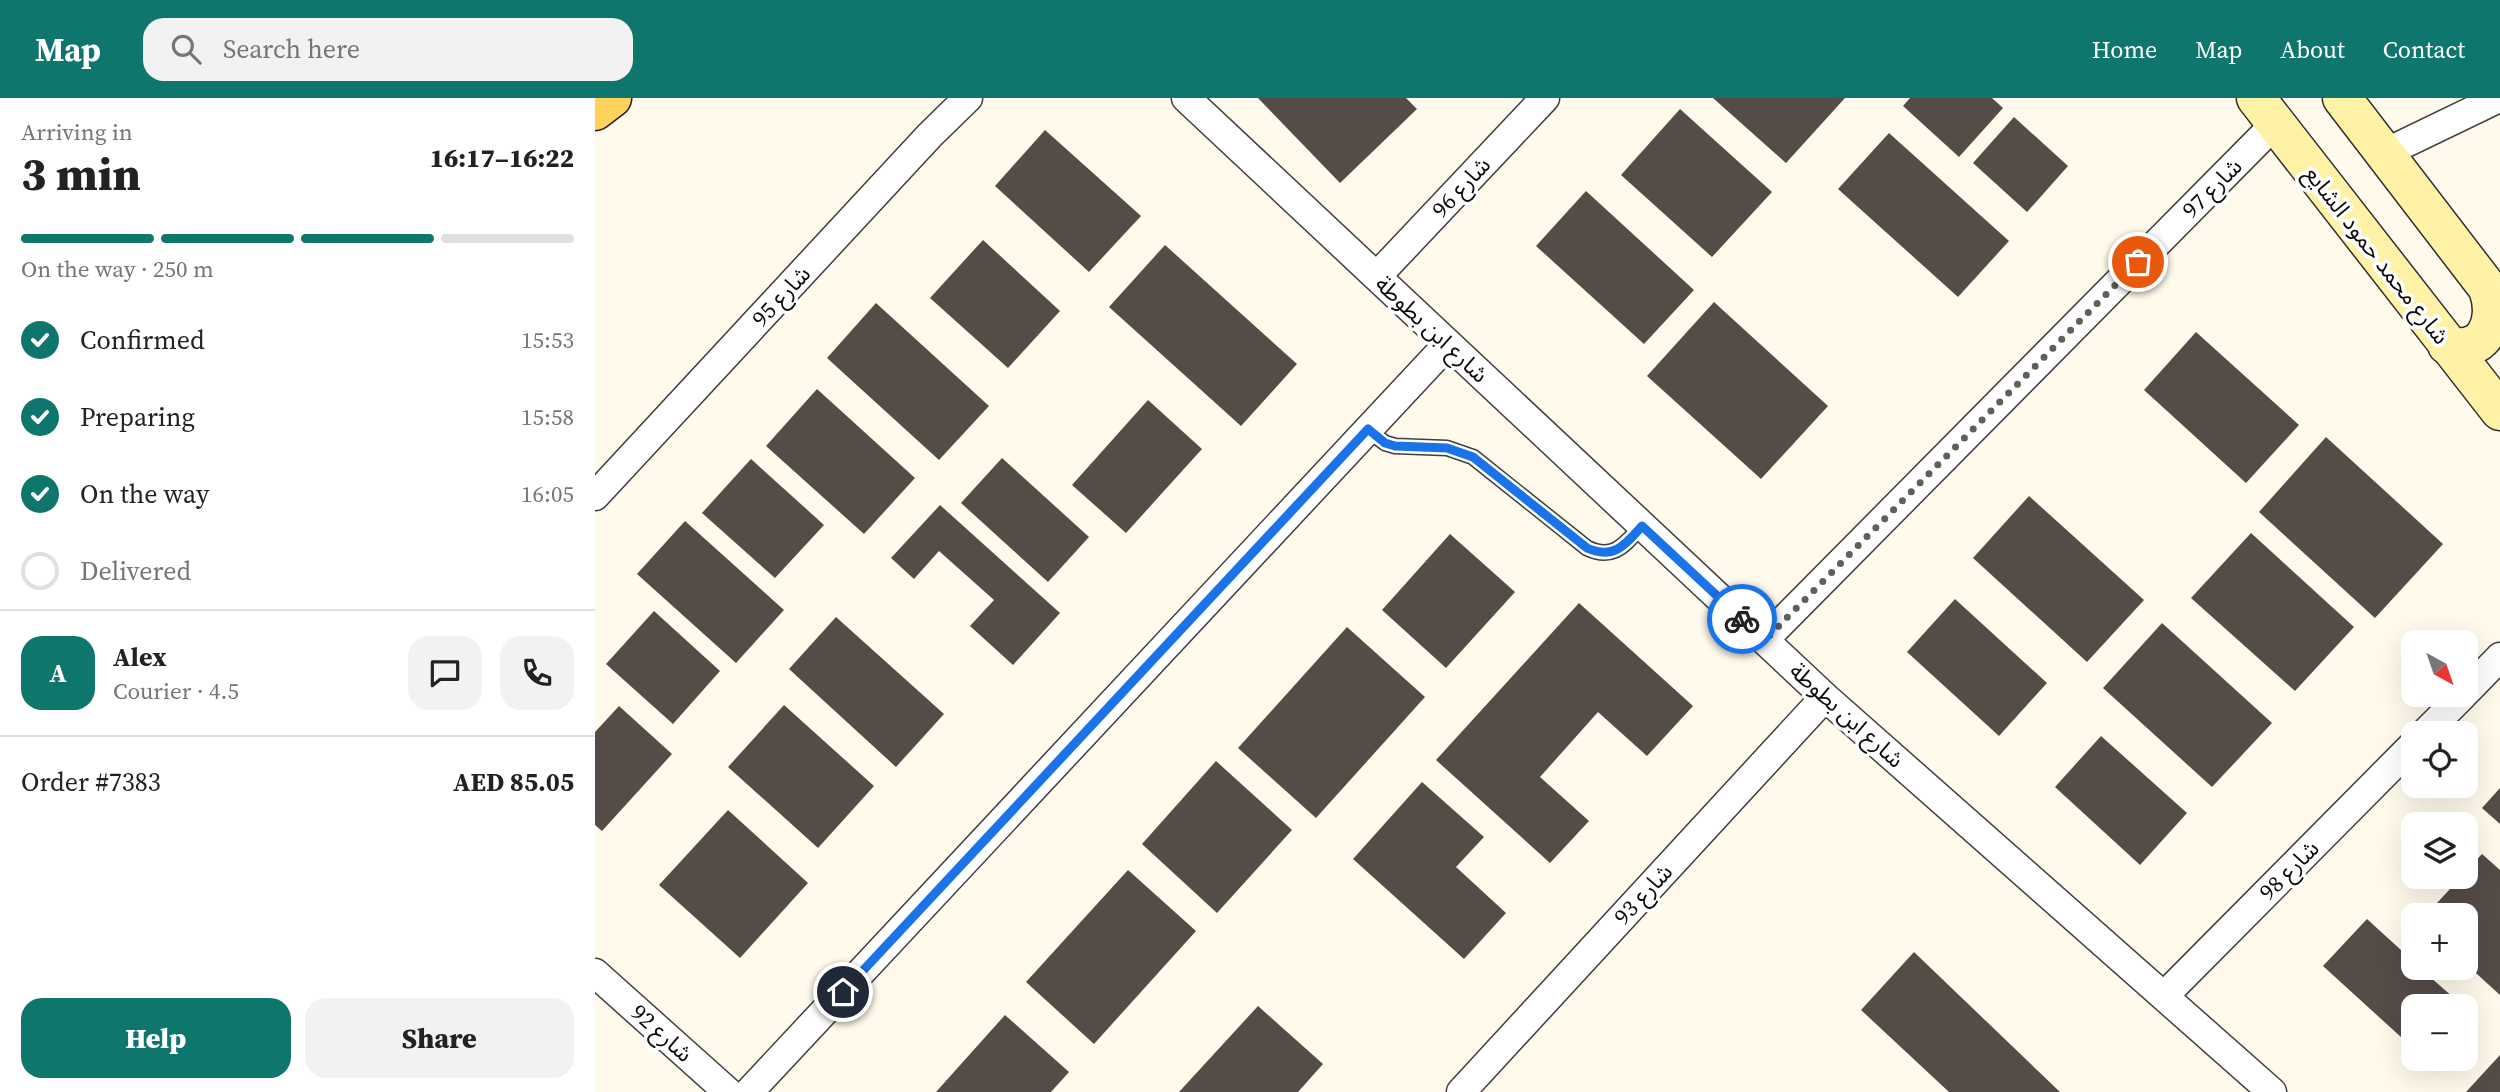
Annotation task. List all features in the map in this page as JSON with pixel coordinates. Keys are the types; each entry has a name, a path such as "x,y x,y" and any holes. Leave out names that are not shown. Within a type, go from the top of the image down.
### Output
{"main road":[{"path":"595,111 612,98"},
{"path":"2342,98 2494,297 2496,312 2488,335 2479,343 2468,347 2447,345"},
{"name":"شارع محمد حمود الشايع","path":"2266,111 2500,411"}],"street":[{"name":"شارع 95","path":"595,496 930,135 968,98"},
{"name":"شارع ابن بطوطة","path":"1186,98 1825,696 2272,1092"},
{"name":"شارع 96","path":"1377,276 1545,98"},
{"path":"2385,153 2499,98"},
{"name":"شارع 97","path":"1765,640 2266,111"},
{"path":"749,1092 1448,344"},
{"path":"2478,679 2500,657"},
{"name":"شارع 93","path":"1461,1092 1825,696"},
{"path":"2437,721 2450,707"},
{"name":"شارع 98","path":"2165,995 2401,757"},
{"name":"شارع 92","path":"595,973 728,1092"}],"lane":[{"path":"1368,429 1385,443 1395,446 1447,448 1473,457 1587,548 1597,553 1620,549 1642,526"}],"building":[{"path":"1258,98 1406,98 1417,109 1340,183"},
{"path":"1713,98 1845,98 1786,163"},
{"path":"1910,98 1992,98 2003,108 1959,157 1903,106"},
{"path":"1680,109 1772,192 1712,257 1621,175"},
{"path":"2014,117 2068,166 2027,212 1973,163"},
{"path":"1045,130 1141,216 1089,272 995,186"},
{"path":"1889,133 2009,241 1958,297 1838,189"},
{"path":"1586,191 1694,290 1644,344 1536,246"},
{"path":"983,240 1060,311 1008,368 930,298"},
{"path":"1165,245 1297,364 1241,426 1109,307"},
{"path":"1714,302 1828,406 1761,479 1647,376"},
{"path":"876,303 989,406 939,460 827,358"},
{"path":"2196,332 2299,425 2246,483 2144,390"},
{"path":"817,389 915,478 864,534 766,446"},
{"path":"1148,400 1202,449 1126,533 1072,485"},
{"path":"2326,437 2443,544 2375,618 2259,512"},
{"path":"1002,458 1089,537 1048,582 961,503"},
{"path":"751,459 824,525 775,578 702,513"},
{"path":"2029,496 2144,600 2087,662 1973,558"},
{"path":"940,505 1060,613 1013,665 970,626 994,600 939,551 914,579 891,558"},
{"path":"685,521 784,610 736,663 637,574"},
{"path":"2251,533 2354,627 2295,691 2191,598"},
{"path":"1450,534 1515,592 1446,668 1382,610"},
{"path":"1955,599 2047,683 1999,736 1907,652"},
{"path":"1579,603 1693,706 1647,756 1598,712 1540,777 1589,821 1550,863 1436,760"},
{"path":"654,611 720,671 673,724 606,664"},
{"path":"836,617 944,714 896,767 789,669"},
{"path":"2162,623 2272,723 2212,787 2103,688"},
{"path":"1347,627 1425,697 1316,818 1238,748"},
{"path":"784,705 874,786 818,848 728,767"},
{"path":"619,706 672,754 602,831 595,825 595,732"},
{"path":"2101,736 2187,813 2140,865 2055,787"},
{"path":"1216,761 1292,830 1217,913 1142,844"},
{"path":"1422,782 1484,837 1456,867 1506,913 1464,959 1353,859"},
{"path":"2500,788 2500,824 2482,808"},
{"path":"728,810 808,883 740,958 659,885"},
{"path":"2482,854 2500,870 2500,995 2478,975 2478,903 2437,903 2450,889 2478,889 2478,858"},
{"path":"1128,870 1196,931 1094,1044 1026,982"},
{"path":"2367,919 2401,950 2401,980 2434,980 2449,994 2401,994 2401,1037 2323,966"},
{"path":"1914,952 2060,1092 1949,1092 1861,1010"},
{"path":"1258,1006 1323,1064 1298,1092 1179,1092"},
{"path":"1005,1015 1069,1072 1051,1092 936,1092"},
{"path":"2500,1055 2500,1092 2466,1092"}],"way so far":[{"path":"1742,619 1765,640 2138,262"}],"route":[{"path":"843,992 1368,429 1385,443 1395,446 1447,448 1473,457 1587,548 1597,553 1620,549 1642,526 1742,619"}]}
